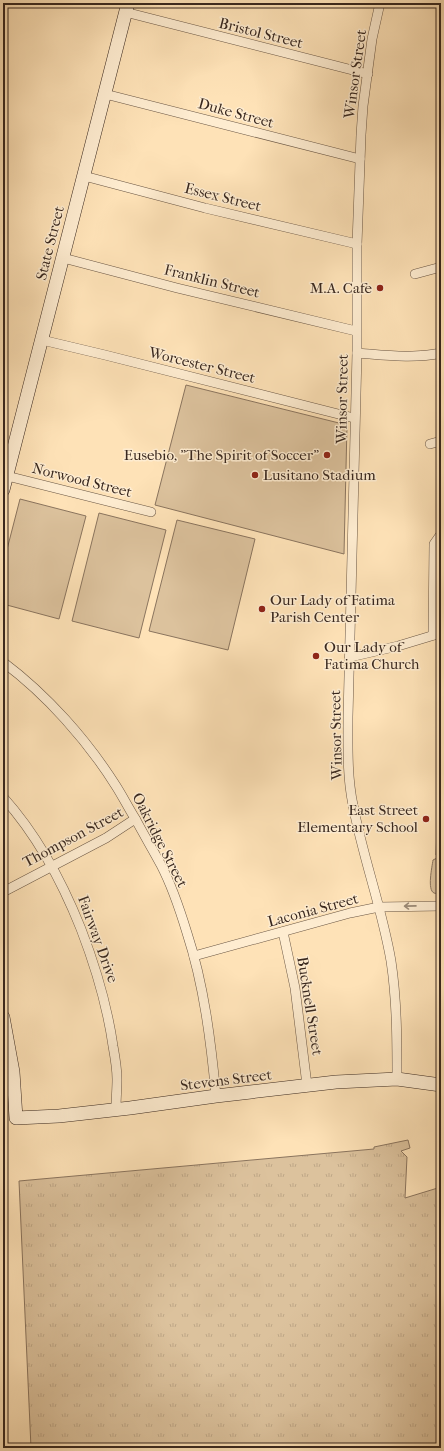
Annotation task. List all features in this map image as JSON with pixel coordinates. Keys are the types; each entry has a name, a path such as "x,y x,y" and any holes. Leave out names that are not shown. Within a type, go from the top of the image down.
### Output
{"street":[{"name":"Winsor Street","path":"380,3 372,39 363,106 360,159 357,244 357,353 354,418 354,495 351,555 348,717 349,770 353,805 379,907 390,961 397,1013 398,1079"},
{"name":"Bristol Street","path":"126,8 322,63 368,74"},
{"name":"State Street","path":"3,490 126,8"},
{"name":"Duke Street","path":"105,94 360,159"},
{"name":"Essex Street","path":"84,176 205,208 357,244"},
{"name":"Franklin Street","path":"63,258 177,288 356,331"},
{"path":"415,274 441,267"},
{"name":"Worcester Street","path":"42,340 120,358 354,418"},
{"path":"357,353 393,355 425,355 441,353"},
{"path":"430,444 441,441"},
{"name":"Norwood Street","path":"7,476 150,512"},
{"path":"350,657 398,646 437,634 434,544 441,534"},
{"name":"Oakridge Street","path":"3,662 22,676 43,696 80,737 117,786 162,866 180,912 194,956 208,1031 216,1096"},
{"name":"Fairway Drive","path":"3,798 28,829 52,865 64,888 93,961 107,1006 117,1078 116,1109"},
{"name":"Thompson Street","path":"3,892 106,838 135,820"},
{"name":"Laconia Street","path":"194,956 350,913 379,907 441,906"},
{"name":"Bucknell Street","path":"283,932 295,988 307,1085"},
{"name":"Stevens Street","path":"3,1017 13,1072 16,1118 59,1116 336,1082 398,1079 441,1085"}],"green space":[{"name":"Lusitano Stadium","path":"186,385 347,425 344,554 155,505"},
{"path":"20,499 86,516 59,619 3,604 3,565"},
{"path":"99,513 166,530 139,638 72,621"},
{"path":"177,520 255,539 228,650 149,631"},
{"path":"438,803 441,803 441,855 436,855"},
{"path":"441,856 441,893 434,893 431,888 430,878 433,860"},
{"path":"408,1140 410,1148 401,1151 407,1157 405,1198 441,1187 441,1448 31,1448 19,1181 374,1149 374,1147"}],"place":[{"name":"M.A. Cafe","path":"380,288"},
{"name":"Eusebio, \"The Spirit of Soccer\"","path":"327,455"},
{"name":"Lusitano Stadium","path":"255,475"},
{"name":"Our Lady of Fatima Parish Center","path":"262,609"},
{"name":"Our Lady of Fatima Church","path":"316,656"},
{"name":"East Street Elementary School","path":"426,819"}]}
